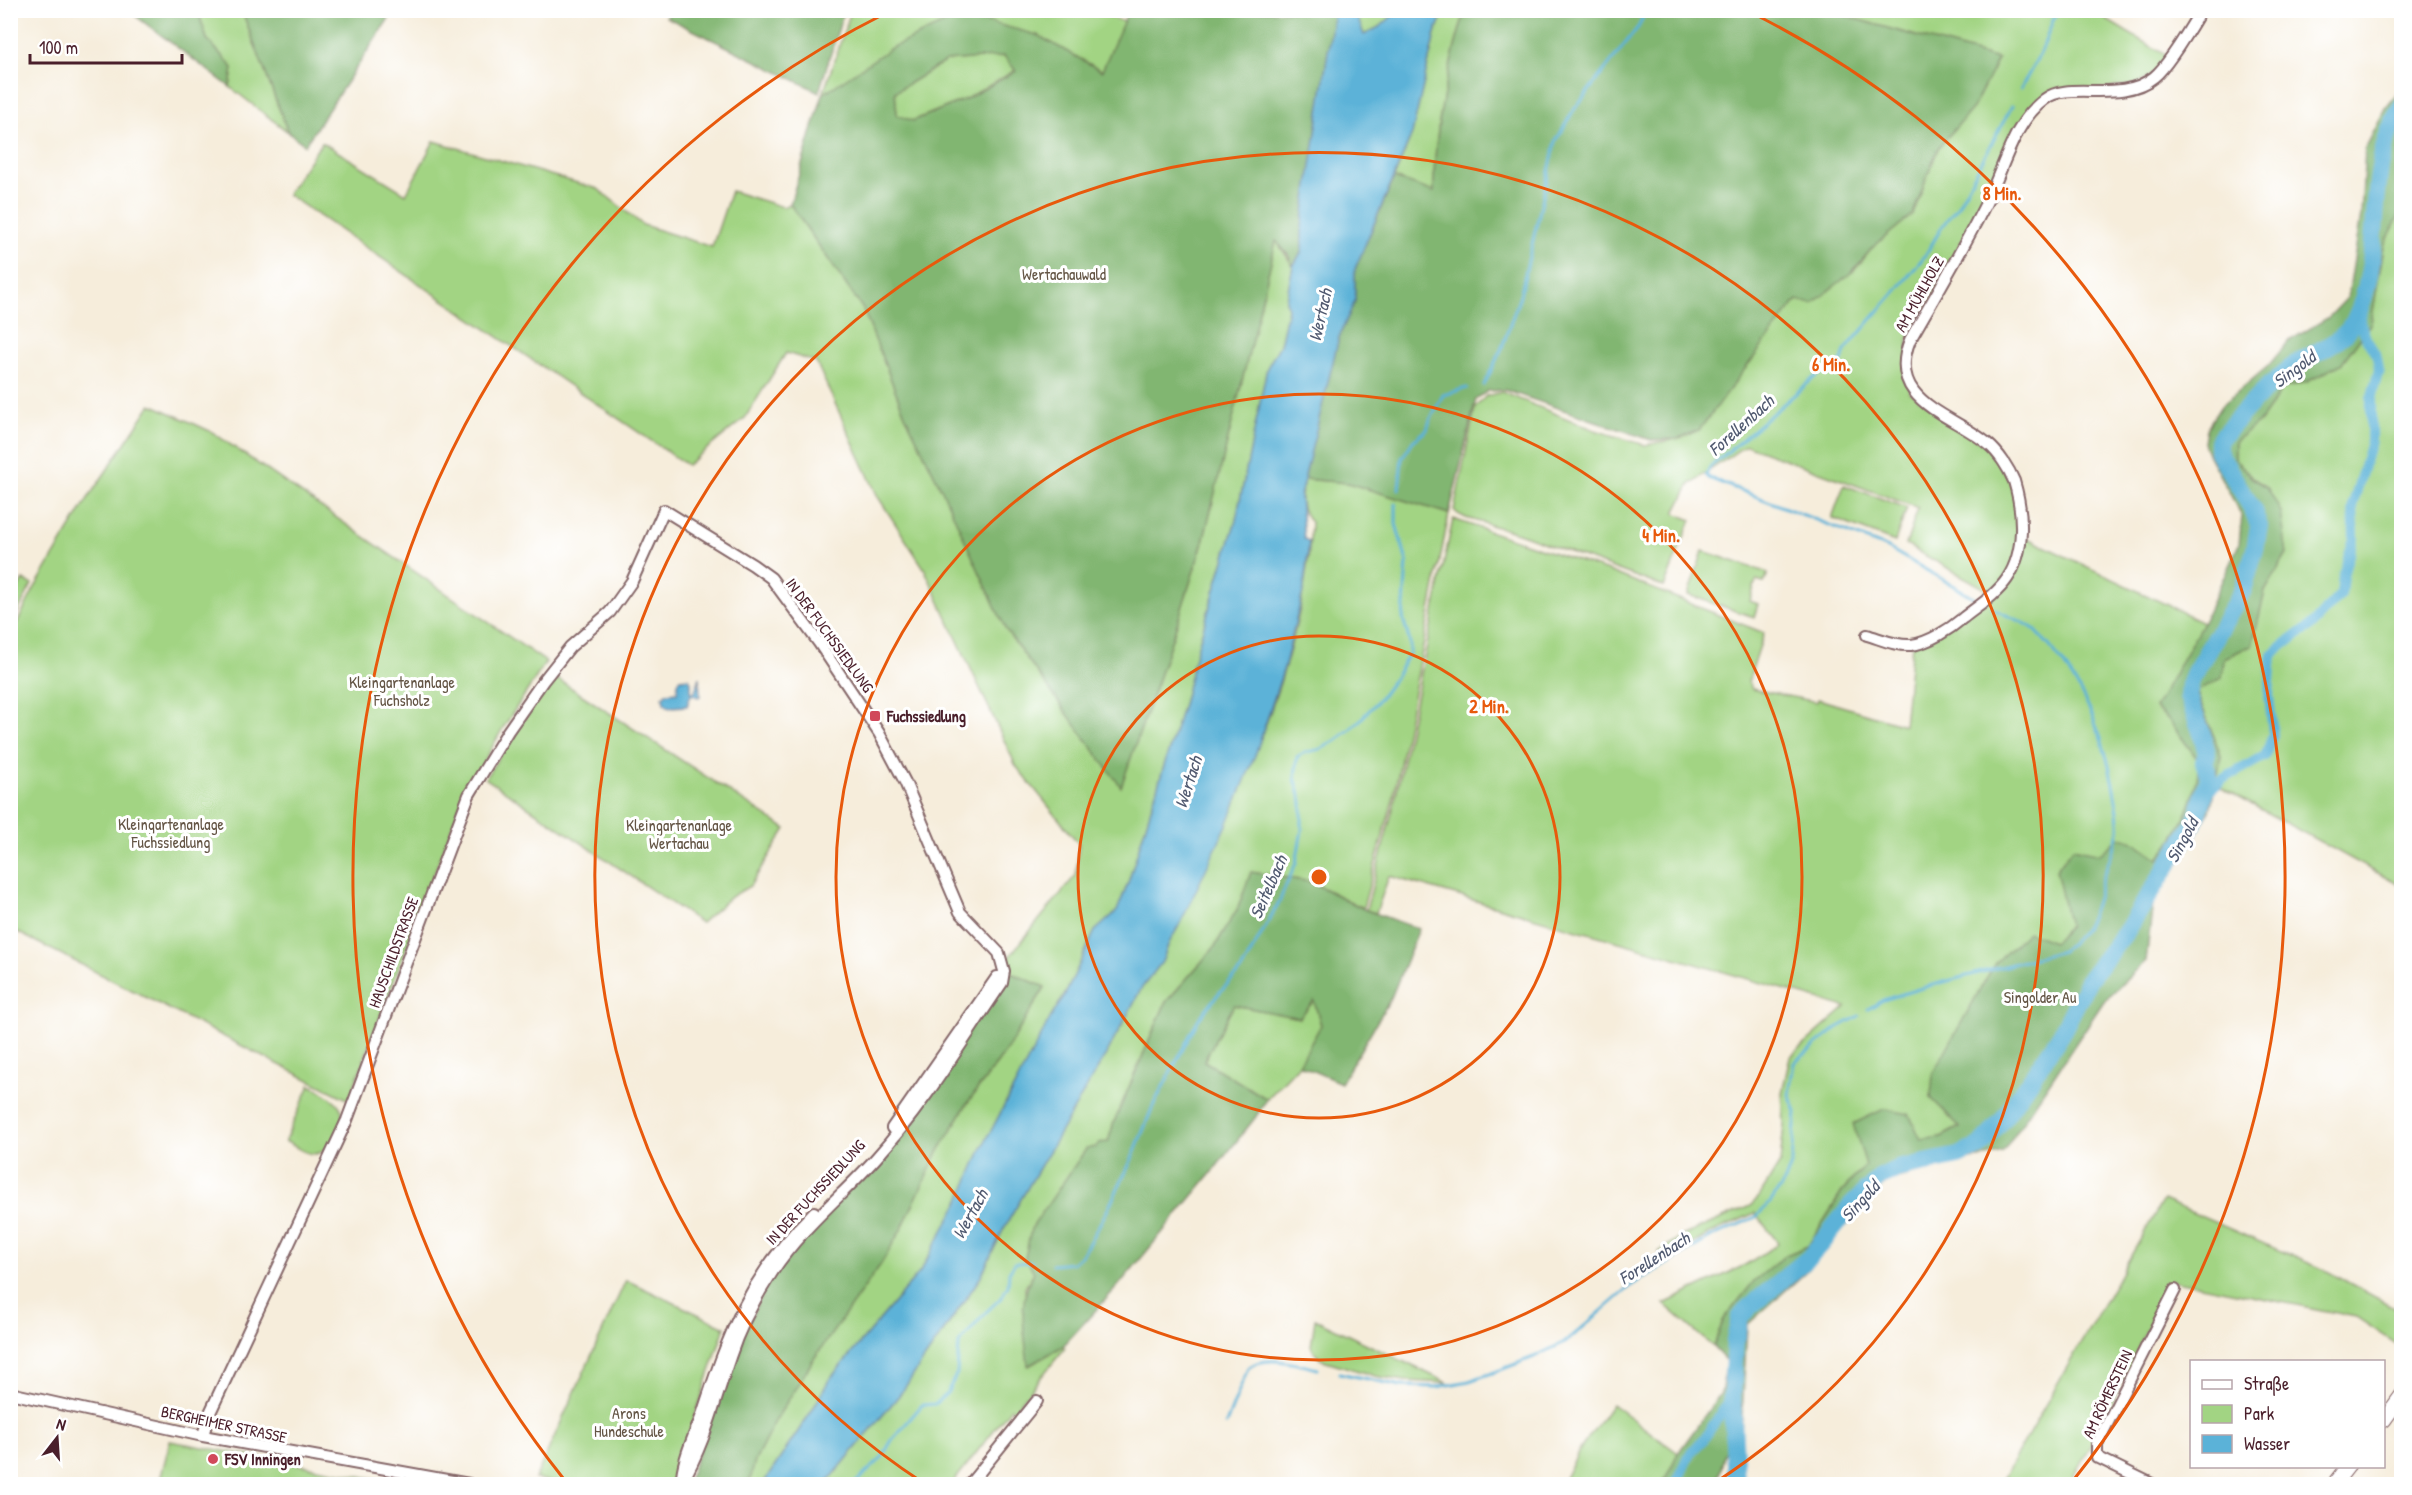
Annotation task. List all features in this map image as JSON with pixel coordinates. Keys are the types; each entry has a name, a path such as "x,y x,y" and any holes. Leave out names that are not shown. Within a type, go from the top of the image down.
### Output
{"main road":[{"path":"2385,1419 2399,1403"},
{"path":"2334,1485 2347,1468"}],"street":[{"name":"AM MÜHLHOLZ","path":"1867,635 1894,644 1912,645 1932,638 1958,622 1994,594 2008,578 2016,560 2021,518 2013,479 1990,445 1921,401 1907,379 1905,366 1905,353 1910,340 1989,196 2014,138 2030,113 2046,97 2061,93 2118,92 2154,77 2201,10"},
{"name":"IN DER FUCHSSIEDLUNG","path":"664,510 771,578 819,643 866,712 905,782 960,912 999,953 1004,971 1002,982 911,1115 877,1157 812,1224 774,1269 744,1321 730,1356 708,1427 693,1465 681,1485"},
{"name":"HAUSCHILDSTRASSE","path":"203,1436 208,1417 347,1120 469,795 508,731 543,681 570,647 609,612 632,581 664,510"},
{"name":"AM RÖMERSTEIN","path":"2152,1485 2097,1457 2097,1444 2175,1290"},
{"name":"BERGHEIMER STRASSE","path":"10,1393 203,1436 469,1485"},
{"path":"970,1485 1036,1401"}],"green space":[{"path":"242,10 394,11 305,145 288,132"},
{"path":"669,10 844,11 819,92 666,17"},
{"path":"1093,10 1124,22 1102,71 1037,35 823,94 851,11"},
{"path":"129,11 198,11 207,39 233,68 230,87"},
{"path":"198,11 242,11 288,132 230,87 233,68 207,39"},
{"name":"Wertachauwald","path":"1128,11 1334,11 1302,226 1302,251 1293,266 1288,255 1276,241 1203,542 1121,787 1006,630 905,415 863,309 790,204 823,94 891,48 963,15 1037,35 1102,71","holes":["1004,56 1016,71 966,99 913,121 897,115 895,92 946,61"]},
{"path":"1355,11 1398,11 1381,26 1364,35"},
{"path":"1444,11 1465,11 1439,124 1434,193 1394,178 1412,134 1435,34"},
{"path":"1465,11 1827,11 1998,59 1973,108 1938,148 1913,214 1873,247 1852,272 1812,304 1797,300 1699,430 1677,439 1651,440 1505,390 1488,391 1476,399 1449,514 1348,483 1304,479 1339,337 1355,301 1355,269 1394,178 1434,192 1439,123"},
{"path":"1827,11 2092,11 2167,56 2153,75 2135,85 2045,95 1908,339 1910,392 1988,447 2010,480 2025,537 2203,622 2155,708 2168,719 2199,761 2198,776 2192,802 2182,825 2159,859 2136,843 2100,854 2073,848 2057,870 2069,925 1931,1098 1961,1126 1941,1137 1921,1140 1866,1165 1844,1189 1808,1246 1786,1255 1724,1319 1713,1347 1664,1304 1745,1265 1778,1244 1776,1240 1755,1213 1711,1233 1666,1260 1659,1252 1682,1236 1750,1206 1759,1197 1780,1163 1784,1124 1782,1093 1790,1057 1846,1007 1389,876 1376,913 1366,910 1394,805 1453,519 1611,572 1764,633 1748,682 1752,689 1817,702 1818,699 1904,725 1912,645 1932,638 1993,593 1906,545 1918,508 1746,445 1690,484 1675,513 1691,520 1664,587 1518,533 1466,518 1454,510 1475,408 1486,396 1502,392 1595,430 1645,445 1677,439 1699,430 1797,300 1854,271 1873,247 1913,214 1938,148 1998,59"},
{"path":"1005,56 1016,70 966,99 912,121 897,115 895,92 946,61"},
{"name":"Singolder Au","path":"2401,89 2401,212 2384,246 2371,323 2341,364 2307,382 2283,388 2259,422 2235,441 2235,459 2252,478 2267,487 2281,512 2287,554 2265,591 2252,645 2224,658 2222,678 2196,691 2221,756 2210,811 2153,902 2146,961 2104,1001 2003,1152 1892,1179 1859,1204 1807,1271 1747,1325 1740,1452 1725,1452 1717,1484 1663,1484 1678,1453 1721,1393 1727,1362 1713,1347 1724,1319 1754,1281 1786,1255 1808,1246 1844,1189 1866,1165 1853,1124 1884,1109 1909,1114 1921,1140 1941,1137 1960,1127 1931,1098 1933,1073 1995,963 2028,932 2054,942 2069,926 2056,870 2073,848 2100,854 2120,837 2136,843 2159,859 2181,825 2192,801 2199,761 2168,719 2155,708 2203,622 2239,544 2242,516 2209,456 2204,443 2206,429 2221,406 2268,366 2289,341 2329,317 2348,297 2361,215 2365,149 2386,108"},
{"path":"434,141 598,189 643,225 712,247 731,191 783,207 790,204 863,309 905,415 941,488 1121,786 1203,542 1276,240 1293,266 1286,299 1288,309 1280,345 1267,368 1236,520 1197,649 1184,701 1117,912 1095,931 1066,993 982,1148 960,1200 920,1272 829,1380 813,1409 763,1484 749,1484 748,1482 755,1461 775,1421 902,1228 937,1154 966,1105 1006,1051 1045,987 1006,971 1007,959 1076,875 1079,844 1016,766 924,568 878,497 816,362 786,353 745,418 687,465 287,194 322,142 406,194"},
{"path":"2401,212 2401,886 2216,785 2221,756 2196,690 2222,678 2224,658 2252,645 2265,591 2287,554 2267,487 2252,478 2235,459 2235,441 2259,422 2283,388 2307,382 2341,364 2371,323 2384,245"},
{"name":"Kleingartenanlage Fuchssiedlung","path":"151,404 212,432 546,662 503,728 461,802 349,1100 11,929 11,635 34,589 87,500"},
{"path":"1304,479 1348,483 1449,514 1393,800 1363,908 1311,882 1251,872 1238,908 1214,948 1166,1002 1114,1122 1108,1143 1025,1288 1029,1366 1063,1346 1065,1348 1014,1410 1011,1408 952,1484 826,1484 901,1393 980,1278 1004,1228 1108,1051 1141,989 1162,962 1224,827 1265,727 1282,677 1296,625 1306,574 1311,522 1304,513 1301,502"},
{"path":"1844,485 1907,508 1895,542 1832,518"},
{"path":"1703,551 1768,573 1764,583 1756,581 1750,601 1758,604 1754,617 1688,595"},
{"path":"23,580 32,584 11,625 11,599"},
{"name":"Kleingartenanlage Wertachau","path":"553,676 786,829 750,886 729,898 701,923 485,778"},
{"path":"1251,872 1311,882 1366,910 1419,929 1391,998 1341,1083 1299,1065 1321,1025 1314,1001 1299,1018 1234,1005 1204,1061 1267,1099 1255,1118 1205,1181 1118,1286 1063,1346 1028,1366 1023,1307 1028,1284 1034,1272 1025,1258 1031,1229 1086,1149 1108,1142 1114,1122 1166,1002 1214,948 1238,908"},
{"path":"1006,971 1045,987 1006,1051 966,1105 937,1154 902,1228 881,1264 813,1360 775,1421 755,1461 749,1484 687,1484 731,1357 775,1269 878,1158"},
{"path":"1314,1000 1321,1025 1299,1065 1267,1099 1204,1061 1234,1005 1299,1018"},
{"path":"310,1085 334,1100 342,1112 341,1126 334,1140 324,1150 315,1154 310,1154 285,1141"},
{"path":"2163,1200 2327,1271 2401,1311 2401,1347 2356,1317 2171,1280 2099,1430 2069,1484 2000,1484"},
{"name":"Arons Hundeschule","path":"626,1280 725,1327 672,1484 571,1484 535,1479"},
{"path":"1315,1319 1448,1383 1405,1381 1375,1376 1320,1359 1311,1346"},
{"path":"1612,1404 1678,1453 1663,1484 1562,1484 1579,1451"},
{"name":"FSV Inningen","path":"170,1441 404,1484 159,1484"}],"water":[{"name":"Wertach","path":"1334,11 1355,11 1364,35 1381,26 1398,11 1444,11 1435,34 1412,134 1355,269 1355,301 1339,337 1300,496 1304,539 1309,541 1304,588 1285,665 1256,753 1227,825 1169,943 1162,962 1141,989 1108,1051 1004,1228 980,1278 901,1393 826,1484 763,1484 813,1409 829,1380 920,1272 960,1200 982,1148 1066,993 1095,931 1117,911 1129,880 1184,701 1197,649 1236,520 1267,368 1280,345 1288,309 1286,300 1293,266 1302,251 1302,226"},
{"path":"699,677 700,696 691,694 687,706 669,707 664,703 663,697 666,693 677,692 680,679 689,678 691,692 695,692"}],"waterway":[{"path":"1484,385 1501,350 1520,296 1556,141 1573,111 1639,26 1646,10"},
{"name":"Forellenbach","path":"2021,88 2041,52 2057,10"},
{"name":"Forellenbach","path":"1973,597 1888,548 1706,475 1710,467 1815,377 1842,361 1845,351 1913,270 1946,220 1956,209 2012,106"},
{"name":"Singold","path":"1736,1484 1732,1397 1735,1340 1740,1318 1748,1308 1810,1257 1851,1206 1879,1178 1897,1169 1958,1156 1981,1146 2005,1116 2061,1034 2089,979 2128,929 2191,829 2199,812 2209,777 2204,762 2207,754 2202,734 2188,696 2191,679 2243,590 2259,526 2252,508 2218,452 2218,441 2272,384 2292,367 2343,336 2354,322 2364,296 2370,269 2382,157 2390,131 2402,106"},
{"path":"2204,796 2223,779 2265,756 2273,735 2269,695 2272,654 2308,629 2341,594 2343,575 2354,538 2353,504 2371,441 2371,399 2379,370 2377,357 2366,338 2357,313"},
{"path":"1399,489 1402,458 1413,441 1427,430 1443,395 1467,388"},
{"name":"Seitelbach","path":"1052,1265 1073,1263 1082,1255 1107,1211 1131,1161 1153,1106 1198,1020 1242,969 1278,904 1296,863 1302,830 1302,802 1295,778 1297,757 1303,753 1323,748 1361,719 1384,693 1410,652 1410,643 1403,618 1407,562 1396,524 1396,504"},
{"path":"1868,1009 1883,1000 1925,987 2062,951 2080,934 2090,918 2117,840 2119,820 2114,789 2103,745 2087,704 2064,666 2036,631 1992,608"},
{"name":"Forellenbach","path":"1339,1373 1401,1386 1438,1387 1469,1381 1495,1372 1567,1341 1632,1285 1713,1236 1756,1217 1770,1203 1785,1181 1792,1162 1796,1112 1789,1094 1794,1063 1837,1028 1859,1016"},
{"path":"854,1484 881,1459 892,1440 922,1405 935,1404 947,1393 957,1373 959,1344 1000,1299 1008,1286 1009,1272 1015,1263 1032,1262"},
{"name":"Forellenbach","path":"1226,1424 1248,1368 1255,1364 1272,1361 1318,1369"},
{"path":"1676,1484 1691,1452 1703,1440 1732,1397"}],"place":[{"name":"Fuchssiedlung","path":"875,716"},
{"name":"FSV Inningen","path":"213,1459"}],"park label":[{"name":"Kleingartenanlage Fuchsholz","path":"402,691"}]}
